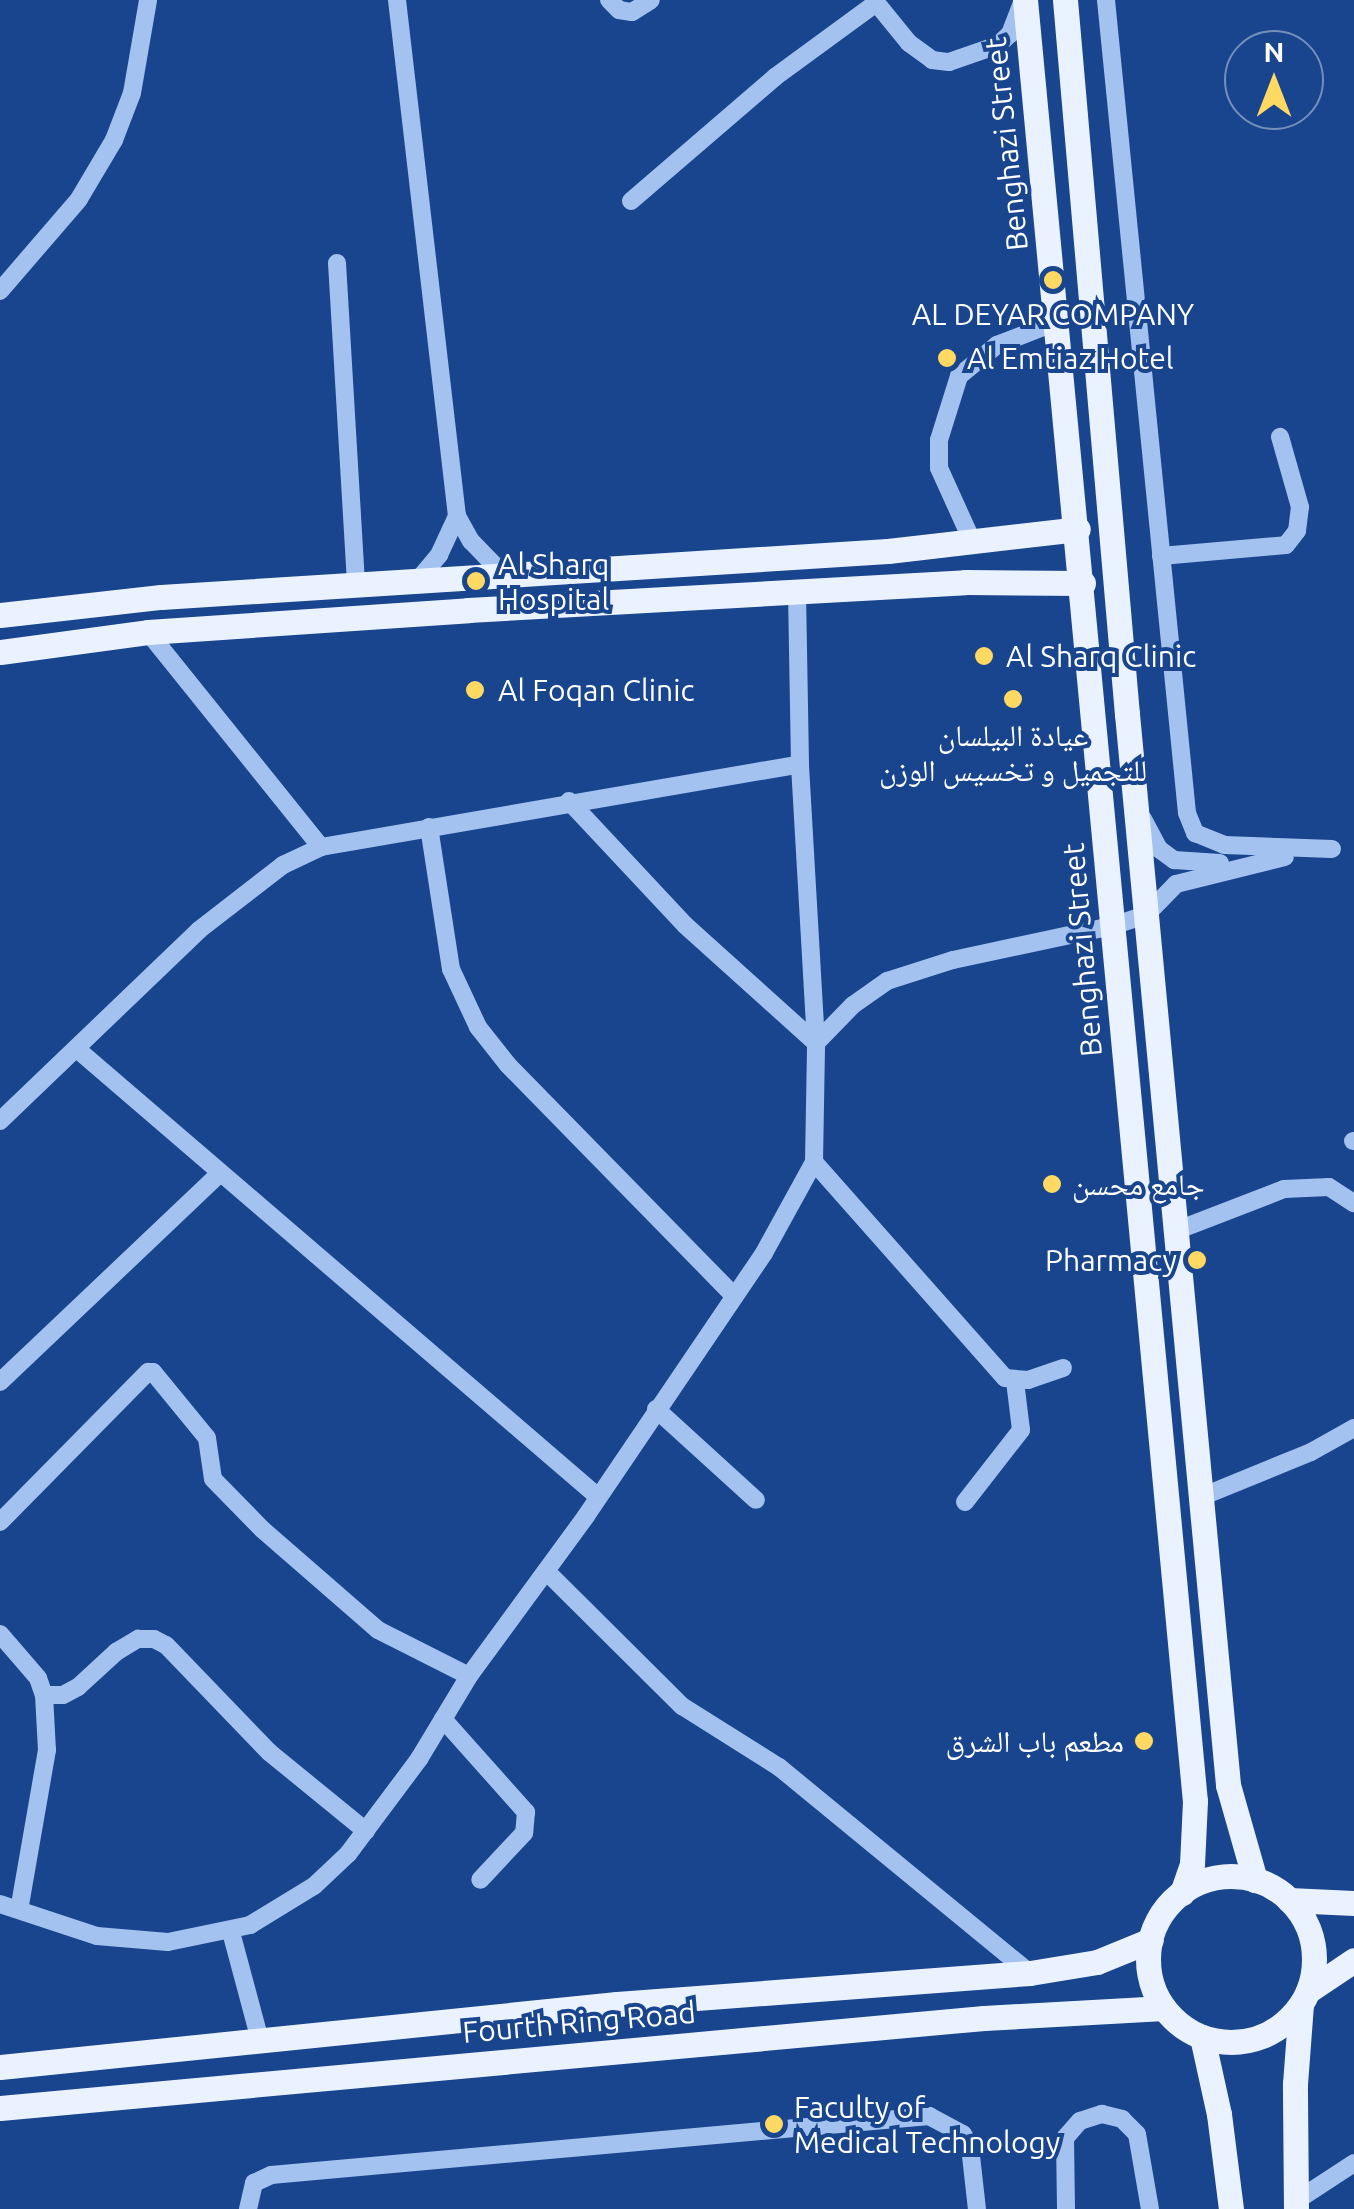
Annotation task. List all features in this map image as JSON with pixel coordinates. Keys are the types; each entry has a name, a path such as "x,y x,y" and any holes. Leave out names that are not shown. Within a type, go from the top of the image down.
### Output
{"main road":[{"name":"Benghazi Street","path":"1024,0 1078,529 1195,1801 1192,1864 1182,1893"},
{"path":"1065,0 1228,1785 1255,1880"},
{"path":"0,614 161,597 983,542 1078,529"},
{"path":"983,542 997,582"},
{"path":"0,652 148,632 797,591 997,582 1083,583"},
{"path":"1354,1904 1289,1900 1255,1880 1224,1877 1182,1893 1162,1914 1150,1940 1151,1982 1164,2008 1202,2037 1241,2042 1278,2028 1305,1998 1354,1960"},
{"path":"1289,1900 1310,1933 1314,1952 1294,2084 1296,2205"},
{"name":"Fourth Ring Road","path":"0,2068 616,2004 1030,1973 1097,1962 1150,1940"},
{"name":"Fourth Ring Road","path":"2,2109 984,2018 1164,2008"},
{"path":"1202,2037 1219,2114 1232,2209"}],"street":[{"path":"0,290 79,200 114,140 132,93 148,0"},
{"path":"398,0 457,516 471,541 502,574"},
{"path":"609,0 619,10 632,12 651,0"},
{"path":"631,201 775,77 875,1 909,42 932,60 949,62 982,53 1010,34 1024,0"},
{"path":"1106,0 1186,813 1195,833 1224,845 1332,849"},
{"path":"338,263 356,585"},
{"path":"983,542 940,468 939,440 960,376 997,345 1056,322"},
{"path":"1161,556 1286,545 1296,531 1300,507 1280,437"},
{"path":"418,580 439,555 457,516"},
{"path":"0,1904 66,1928 131,1942 168,1942 231,1932 314,1886 366,1831 732,1294 764,1253 814,1162 816,1043 800,764 797,591"},
{"path":"148,632 320,847"},
{"path":"0,1120 78,1050 199,930 283,865 320,847 800,764"},
{"path":"570,801 685,926 816,1043"},
{"path":"1136,802 1150,836 1174,860 1251,862"},
{"path":"429,828 450,969 478,1027 508,1065 732,1294"},
{"path":"816,1043 853,1004 887,981 953,960 1146,915 1176,884 1251,862 1354,844"},
{"path":"78,1050 218,1175 596,1496"},
{"path":"814,1162 1005,1378 1015,1382 1063,1368"},
{"path":"0,1382 218,1175"},
{"path":"1178,1230 1284,1188 1328,1187 1354,1203"},
{"path":"0,1522 148,1372 153,1372 208,1438 213,1479 252,1519 378,1630 469,1676"},
{"path":"965,1502 1021,1430 1015,1382"},
{"path":"656,1409 756,1500"},
{"path":"1201,1496 1311,1452 1354,1428"},
{"path":"546,1571 682,1706 780,1767 1030,1973"},
{"path":"0,1634 38,1678 44,1694 48,1750 19,1910"},
{"path":"44,1694 62,1694 78,1688 138,1639 166,1645 203,1689 269,1752 366,1831"},
{"path":"443,1719 526,1812 524,1833 480,1880"},
{"path":"231,1932 260,2040"},
{"path":"1066,2209 1065,2138 1080,2121 1102,2114 1122,2119 1138,2134 1150,2209"},
{"path":"248,2209 254,2183 272,2175 929,2116 963,2134 970,2147 976,2209"},
{"path":"1296,2205 1354,2162"}],"place":[{"name":"AL DEYAR COMPANY","path":"1053,280"},
{"name":"Al Emtiaz Hotel","path":"947,358"},
{"name":"Al Sharq Hospital","path":"476,581"},
{"name":"Al Sharq Clinic","path":"984,656"},
{"name":"Al Foqan Clinic","path":"475,690"},
{"name":"عيادة البيلسان للتجميل و تخسيس الوزن","path":"1013,699"},
{"name":"جامع محسن","path":"1052,1184"},
{"name":"Pharmacy","path":"1197,1260"},
{"name":"مطعم باب الشرق","path":"1144,1741"},
{"name":"Faculty of Medical Technology","path":"774,2124"}]}
